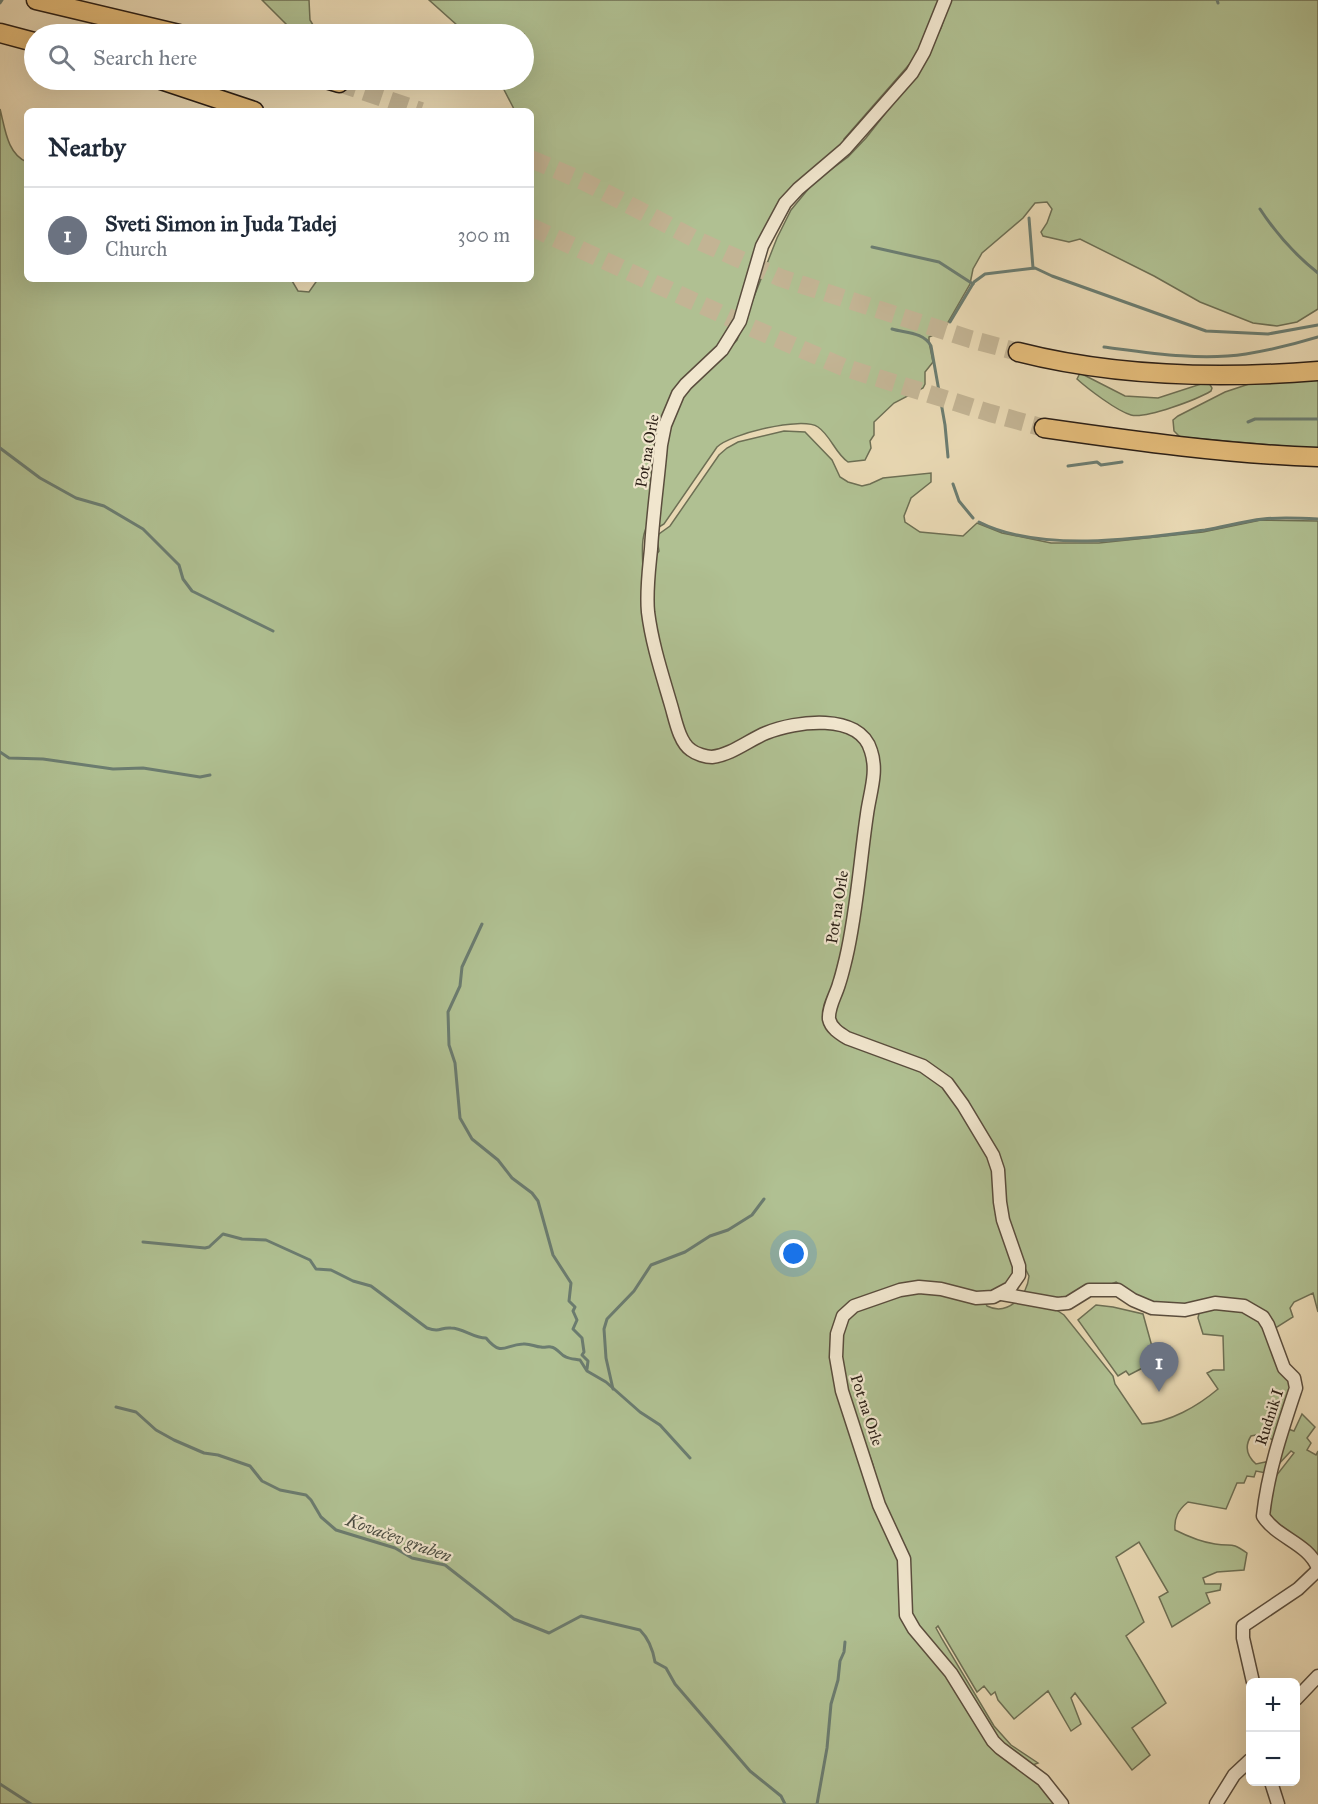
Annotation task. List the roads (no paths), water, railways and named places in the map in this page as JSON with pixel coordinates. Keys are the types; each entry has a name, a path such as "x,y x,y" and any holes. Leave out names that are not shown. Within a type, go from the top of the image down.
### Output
{"highway":[{"path":"36,0 136,24"},
{"path":"0,33 24,39"},
{"path":"191,90 245,108"},
{"path":"1018,352 1137,372 1264,375 1318,371"},
{"path":"1264,375 1295,365 1318,361"},
{"path":"1044,428 1273,456 1318,465"},
{"path":"1273,456 1318,457"}],"street":[{"name":"Pot na Orle","path":"945,0 924,52 912,73 845,149 785,202 762,246 746,305 732,337 722,350 686,384 671,409 661,445 648,579 648,612 658,661 678,727 690,750 712,757 768,732 813,723 832,723 849,728 860,733 868,741 874,766 873,781 847,955 829,1016 831,1024 837,1032 847,1038 923,1066 947,1083 993,1155 998,1170 1003,1220 1019,1266 1019,1275 1016,1282 1002,1294 987,1298 919,1287 900,1290 854,1306 839,1324 836,1344 837,1373 879,1505 904,1559 905,1606 909,1621 951,1672 993,1741 1043,1780 1062,1804"},
{"name":"Rudnik I","path":"1002,1294 1057,1304 1068,1302 1089,1290 1118,1290 1132,1300 1152,1308 1185,1310 1215,1303 1230,1303 1254,1310 1268,1324 1284,1368 1294,1378 1296,1388 1275,1454 1266,1489 1263,1516 1274,1529 1310,1554 1318,1569 1298,1589 1243,1626 1243,1638 1252,1678"},
{"path":"1300,1695 1318,1676"},
{"path":"1216,1804 1234,1775 1246,1764"},
{"path":"1272,1786 1278,1804"}],"waterway":[{"path":"1260,209 1286,244 1318,273"},
{"path":"1029,218 1033,268"},
{"path":"872,247 939,262 973,284"},
{"path":"950,322 974,282 985,274 1035,268 1206,331 1268,334 1318,325"},
{"path":"892,329 924,338 931,346 945,425 948,457"},
{"path":"1104,347 1211,357 1274,349 1318,337"},
{"path":"1248,422 1255,419 1318,419"},
{"path":"0,448 40,478 76,498 104,506 143,529 179,565 183,579 192,591 273,631"},
{"path":"1068,466 1097,462 1101,465 1122,462"},
{"path":"953,484 959,501 973,518"},
{"path":"979,522 1003,532 1031,538 1090,541 1179,534 1263,519 1318,519"},
{"path":"0,752 9,758 43,759 113,769 143,768 200,777 210,775"},
{"path":"482,924 462,967 460,986 448,1012 449,1045 455,1063 460,1118 472,1139 498,1160 512,1178 532,1193 538,1201 553,1255 571,1283 569,1301 575,1307 573,1311 577,1320 573,1329 582,1338 584,1352 582,1355 588,1361 587,1369"},
{"path":"613,1389 606,1358 604,1329 607,1319 634,1291 651,1265 685,1252 710,1236 728,1230 752,1215 764,1199"},
{"path":"143,1242 205,1248 223,1234 242,1239 266,1240 310,1260 316,1269 331,1270 353,1281 371,1286 427,1328 435,1330 455,1328 486,1338 500,1349 526,1344 553,1348 564,1356 580,1360 587,1371 606,1382 640,1412 660,1425 690,1458"},
{"name":"Kovačev graben","path":"116,1407 136,1412 156,1430 174,1440 204,1453 218,1455 250,1466 262,1481 280,1490 306,1495 321,1517 336,1530 395,1548 412,1558 445,1565 514,1619 549,1633 581,1616 640,1630 650,1645 655,1662 666,1668 675,1684 750,1771 781,1796 785,1804"},
{"path":"817,1804 827,1748 831,1704 845,1642"},
{"path":"0,1784 31,1804"}],"tunnel":[{"path":"360,90 412,108"},
{"path":"534,160 585,182 697,240 781,278 970,339 1018,352"},
{"path":"534,228 843,367 1044,428"}],"place":[{"name":"Sveti Simon in Juda Tadej","path":"1159,1392"}]}
